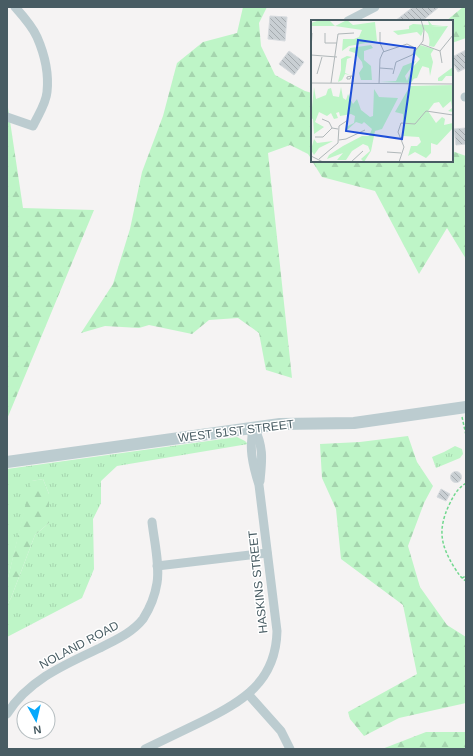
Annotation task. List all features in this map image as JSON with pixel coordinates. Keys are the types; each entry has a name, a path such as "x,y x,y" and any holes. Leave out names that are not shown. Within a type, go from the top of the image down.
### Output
{"street":[{"path":"7,117 33,126 47,92 47,74 43,54 37,36 15,7"},
{"path":"350,20 375,7"},
{"name":"WEST 51ST STREET","path":"7,462 288,423 348,423 464,412"},
{"name":"HASKINS STREET","path":"146,749 224,711 248,694 263,678 275,650 275,614 259,485 262,458 260,439 254,427"},
{"name":"NOLAND ROAD","path":"7,714 31,687 46,676 62,666 121,638 142,620 150,607 155,594 158,577 152,522"},
{"path":"157,566 267,554"},
{"path":"248,694 281,731 290,749"}],"path":[{"path":"464,412 466,434"},
{"path":"466,483 456,491 444,516 442,530 446,554 462,578 466,581"},
{"path":"462,578 466,576"}],"green space":[{"path":"243,7 267,7 259,23 261,46 275,75 311,93 311,158 308,154 290,145 268,153 292,378 266,370 259,333 238,318 209,320 192,334 149,325 139,328 105,326 81,333 113,284 130,229 142,172 163,116 177,63 203,42 237,33"},
{"path":"463,7 466,7 466,38 453,43 453,20 447,20"},
{"path":"7,101 23,208 94,210 7,419"},
{"path":"453,151 466,156 466,259 447,228 419,274 375,191 322,177 313,162 453,162"},
{"path":"408,436 417,462 433,486 424,503 408,546 420,587 447,625 466,637 466,703 399,718 364,736 350,719 348,712 417,674 403,605 341,559 336,509 322,478 320,444 360,442"},
{"path":"237,437 248,444 117,466 101,481 101,503 93,519 94,569 82,598 7,637 7,605 35,535 49,523 49,494 43,479 32,481 7,582 7,469"},
{"path":"455,446 462,449 463,454 460,458 436,468 432,457"},
{"path":"43,479 49,494 49,523 35,535 7,605 7,582 31,481"},
{"path":"426,732 466,732 466,749 382,749"}],"building":[{"path":"413,7 439,7 423,20 396,20"},
{"path":"270,16 287,17 285,41 268,39"},
{"path":"466,50 466,68 458,72 453,63 453,56"},
{"path":"289,51 304,62 294,75 279,64"},
{"path":"466,128 466,144 456,145 454,129"},
{"path":"456,471 460,473 462,477 460,481 456,483 452,481 450,477 452,473"},
{"path":"441,489 450,494 446,501 437,497"}]}
